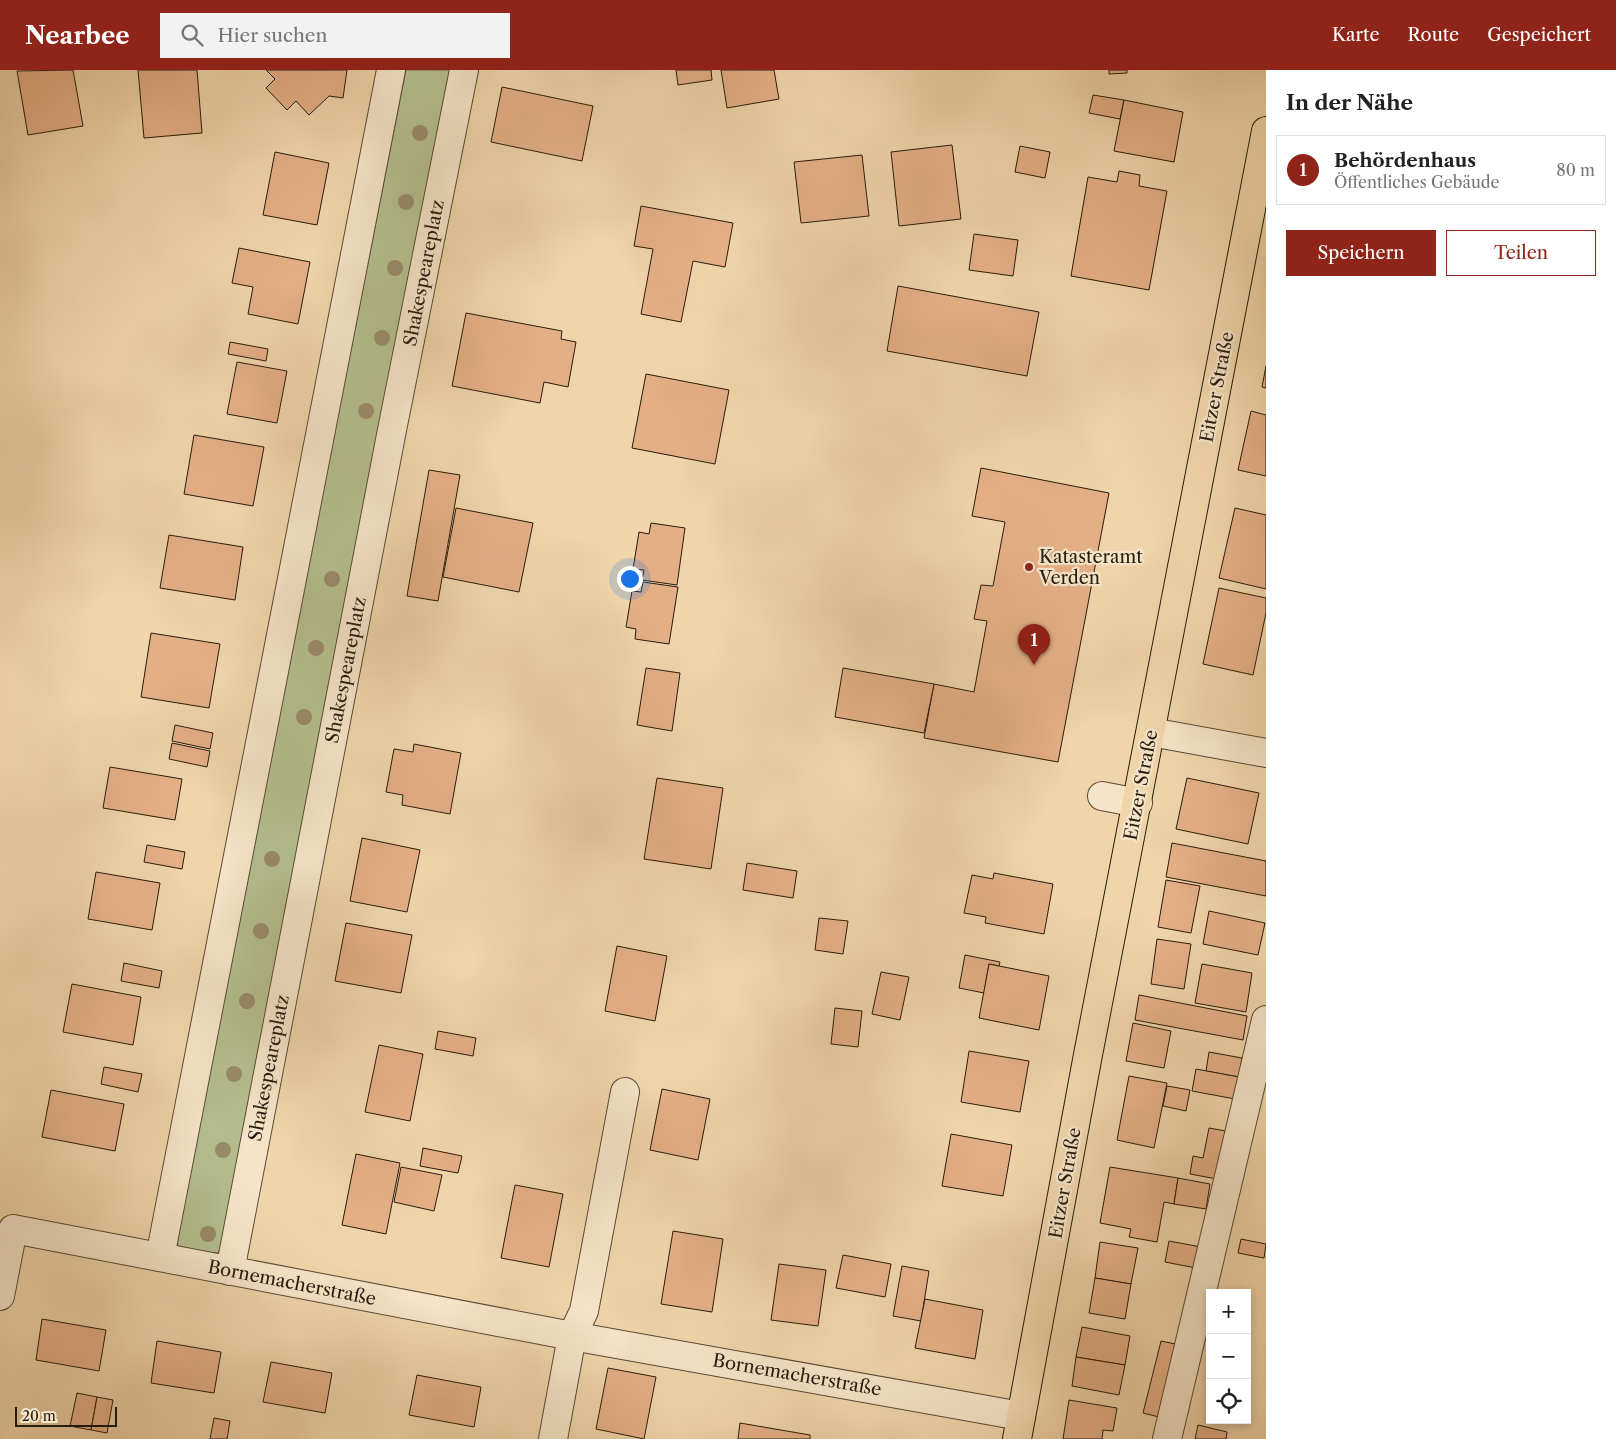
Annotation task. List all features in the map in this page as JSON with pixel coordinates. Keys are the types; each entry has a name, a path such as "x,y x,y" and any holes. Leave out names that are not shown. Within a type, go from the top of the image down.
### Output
{"main road":[{"name":"Eitzer Straße","path":"1019,1427 1087,1060 1266,131"}],"street":[{"path":"160,1257 392,70"},
{"name":"Shakespeareplatz","path":"230,1271 396,410 464,70"},
{"path":"1151,732 1266,753"},
{"path":"1102,796 1138,803"},
{"path":"1167,1439 1266,1020"},
{"path":"553,1439 572,1336 584,1311 625,1092"},
{"name":"Bornemacherstraße","path":"0,1296 13,1229 572,1336 1019,1427"}],"green space":[{"path":"406,70 453,70 222,1248 217,1253 192,1250 179,1246 176,1240 177,1232"}],"building":[{"path":"73,70 83,126 28,135 17,71"},
{"path":"138,70 197,70 202,133 144,138"},
{"path":"266,70 347,70 343,98 329,96 309,115 296,101 287,110 266,88 275,79"},
{"path":"676,70 711,70 712,80 678,85"},
{"path":"721,70 774,70 779,99 727,108"},
{"path":"1109,70 1127,70 1127,73 1109,74"},
{"path":"502,87 593,106 582,161 491,142"},
{"path":"1093,95 1124,100 1120,119 1089,113"},
{"path":"1124,100 1183,112 1174,162 1114,151"},
{"path":"952,145 961,219 899,226 891,152"},
{"path":"1020,146 1050,152 1045,178 1015,172"},
{"path":"275,152 329,163 317,225 263,215"},
{"path":"862,155 869,216 801,223 794,162"},
{"path":"1119,171 1140,175 1139,186 1167,191 1149,290 1071,276 1088,177 1117,182"},
{"path":"641,206 733,223 725,267 693,261 681,322 641,314 653,249 634,246"},
{"path":"974,234 1018,240 1013,276 969,270"},
{"path":"239,248 310,262 298,324 248,314 253,287 232,283"},
{"path":"898,286 1039,312 1027,376 887,351"},
{"path":"466,313 562,331 561,339 576,342 568,387 544,382 540,403 452,386"},
{"path":"230,342 268,349 266,361 228,354"},
{"path":"237,362 287,371 277,423 227,414"},
{"path":"1266,366 1266,388 1262,387"},
{"path":"646,374 729,390 715,464 632,448"},
{"path":"1251,411 1266,415 1266,476 1238,470"},
{"path":"194,435 264,447 253,506 184,494"},
{"path":"981,468 1109,493 1058,762 924,738 934,684 974,692 987,621 974,619 981,585 993,586 1005,522 972,516"},
{"path":"429,470 460,475 438,601 407,596"},
{"path":"456,508 533,523 519,592 443,577"},
{"path":"1235,508 1266,515 1266,589 1219,578"},
{"path":"651,523 685,528 677,585 642,580 644,570 633,569 639,532 649,534"},
{"path":"169,535 243,547 235,600 160,588"},
{"path":"643,582 678,587 669,644 635,639 636,629 626,627 632,591 641,592"},
{"path":"1219,588 1266,598 1266,613 1253,675 1203,664"},
{"path":"151,633 220,644 209,708 141,697"},
{"path":"646,668 680,673 672,731 637,725"},
{"path":"843,668 934,684 924,733 835,717"},
{"path":"175,725 213,733 210,749 172,741"},
{"path":"172,743 210,751 207,767 169,759"},
{"path":"414,744 461,753 450,814 402,805 403,795 386,792 394,749 413,752"},
{"path":"110,767 182,779 175,820 103,808"},
{"path":"657,778 723,788 711,869 644,859"},
{"path":"1187,778 1259,793 1248,844 1176,829"},
{"path":"362,838 420,850 407,912 350,901"},
{"path":"1172,843 1266,861 1266,896 1166,877"},
{"path":"147,845 185,852 182,869 144,862"},
{"path":"747,863 797,871 793,898 743,890"},
{"path":"96,872 160,883 152,930 88,919"},
{"path":"994,873 1053,884 1044,934 985,923 986,917 964,913 972,875 993,879"},
{"path":"1166,880 1200,886 1191,933 1158,927"},
{"path":"1209,911 1265,923 1258,955 1203,944"},
{"path":"819,918 848,921 843,954 815,950"},
{"path":"346,923 412,935 401,993 335,981"},
{"path":"1157,939 1191,944 1184,989 1151,984"},
{"path":"617,946 667,956 655,1021 605,1011"},
{"path":"965,955 1000,962 999,966 989,964 984,993 959,988"},
{"path":"124,963 162,971 159,988 121,981"},
{"path":"989,964 1049,976 1039,1030 979,1018"},
{"path":"1202,964 1252,973 1246,1012 1195,1003"},
{"path":"881,972 909,977 900,1020 872,1014"},
{"path":"72,984 141,997 133,1045 63,1032"},
{"path":"1139,995 1247,1016 1243,1040 1135,1020"},
{"path":"835,1008 862,1011 858,1047 831,1044"},
{"path":"1133,1023 1171,1031 1164,1068 1126,1061"},
{"path":"438,1031 476,1038 473,1056 435,1049"},
{"path":"379,1045 423,1054 410,1121 365,1112"},
{"path":"969,1051 1029,1061 1020,1112 961,1102"},
{"path":"1209,1052 1242,1058 1239,1077 1206,1071"},
{"path":"104,1067 142,1074 138,1092 101,1084"},
{"path":"1196,1069 1239,1077 1235,1099 1192,1091"},
{"path":"1129,1076 1167,1083 1154,1148 1117,1140"},
{"path":"1167,1086 1190,1090 1186,1111 1163,1106"},
{"path":"662,1089 710,1099 698,1160 650,1150"},
{"path":"51,1090 124,1104 115,1151 42,1137"},
{"path":"1209,1128 1226,1131 1217,1179 1190,1174 1193,1156 1203,1158"},
{"path":"951,1134 1012,1145 1003,1196 942,1186"},
{"path":"423,1148 462,1156 458,1173 420,1166"},
{"path":"356,1154 400,1163 386,1234 342,1225"},
{"path":"401,1167 442,1175 434,1211 394,1202"},
{"path":"1110,1167 1178,1178 1174,1204 1164,1202 1157,1242 1129,1237 1131,1229 1100,1223"},
{"path":"1178,1178 1210,1184 1206,1209 1174,1204"},
{"path":"515,1185 563,1194 549,1267 501,1258"},
{"path":"673,1231 723,1239 712,1312 661,1304"},
{"path":"1241,1239 1266,1244 1264,1258 1238,1253"},
{"path":"1169,1241 1201,1247 1196,1268 1165,1262"},
{"path":"1100,1242 1138,1248 1131,1284 1095,1278"},
{"path":"843,1255 891,1264 885,1297 836,1288"},
{"path":"779,1264 826,1270 818,1326 771,1320"},
{"path":"902,1266 929,1271 921,1321 893,1316"},
{"path":"1095,1278 1131,1284 1125,1319 1089,1313"},
{"path":"925,1299 983,1310 975,1359 915,1348"},
{"path":"42,1319 106,1330 99,1371 36,1360"},
{"path":"1082,1327 1130,1336 1125,1365 1076,1357"},
{"path":"157,1341 221,1352 214,1393 151,1383"},
{"path":"1161,1341 1180,1345 1163,1418 1143,1413"},
{"path":"1076,1357 1125,1365 1119,1395 1072,1386"},
{"path":"271,1362 332,1373 325,1413 263,1402"},
{"path":"608,1368 656,1377 644,1439 596,1429"},
{"path":"417,1375 481,1387 474,1427 409,1415"},
{"path":"77,1393 97,1397 91,1430 70,1426"},
{"path":"97,1397 113,1400 107,1433 91,1430"},
{"path":"1069,1400 1117,1408 1113,1431 1103,1430 1102,1439 1063,1439"},
{"path":"214,1418 230,1421 227,1439 210,1439"},
{"path":"740,1423 810,1435 810,1439 738,1439"},
{"path":"1198,1425 1227,1432 1226,1439 1195,1439"}],"place":[{"name":"Katasteramt Verden","path":"1029,567"},
{"name":"Behördenhaus","path":"1034,665"}]}
